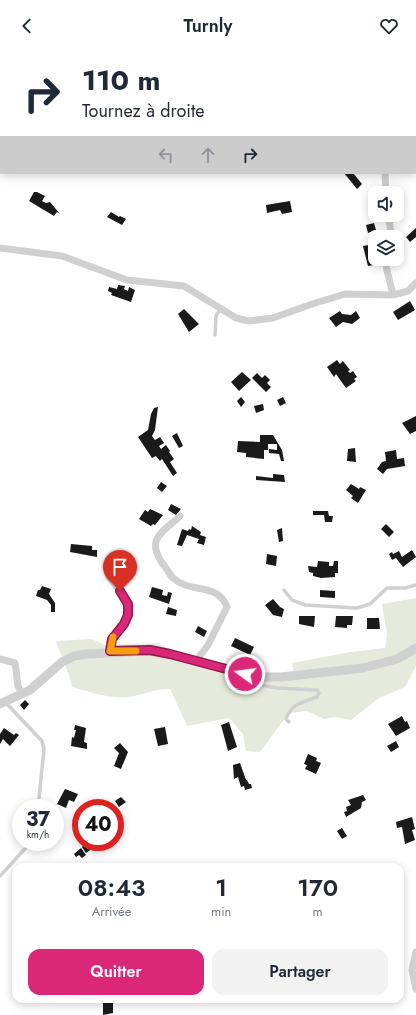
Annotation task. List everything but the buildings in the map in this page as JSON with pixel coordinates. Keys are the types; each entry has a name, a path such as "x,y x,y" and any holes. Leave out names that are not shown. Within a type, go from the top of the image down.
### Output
{"street":[{"path":"385,174 386,186"},
{"path":"0,248 62,256 127,280 184,286 236,318 254,321 273,318 345,294 393,295 408,291 416,283"},
{"path":"386,266 393,295"},
{"path":"180,516 157,538 154,545 156,553 172,578 181,583 217,593 224,598 227,608 208,645 196,661"},
{"path":"109,577 128,604 128,615 124,624 112,639 110,651"},
{"path":"3,703 30,690 62,662 74,656 110,651 150,650 258,677 280,677 363,668 396,659 416,648"},
{"path":"0,659 15,663 18,686 22,694"},
{"path":"416,952 412,970 416,989"}],"lane":[{"path":"214,335 216,316 221,308"},
{"path":"284,590 292,600 305,606 357,608 364,607 387,588 405,588 416,585"},
{"path":"258,677 260,685 317,690 319,693 317,697 293,706 286,719 289,722"},
{"path":"3,703 42,741 44,749 39,799"},
{"path":"0,876 23,851"}],"shaded area":[{"path":"416,598 416,666 405,687 379,698 351,720 335,717 324,719 307,711 289,713 260,752 246,751 243,734 229,718 187,726 170,689 155,690 134,696 118,697 87,692 72,687 56,641 92,639 105,645 158,643 192,663 267,680 294,680 292,663 350,652 385,648 387,635 382,604"}],"slow traffic":[{"path":"113,637 110,651 136,651"}],"route":[{"path":"120,591 128,604 128,615 124,624 112,639 110,651 150,650 245,674"}]}
